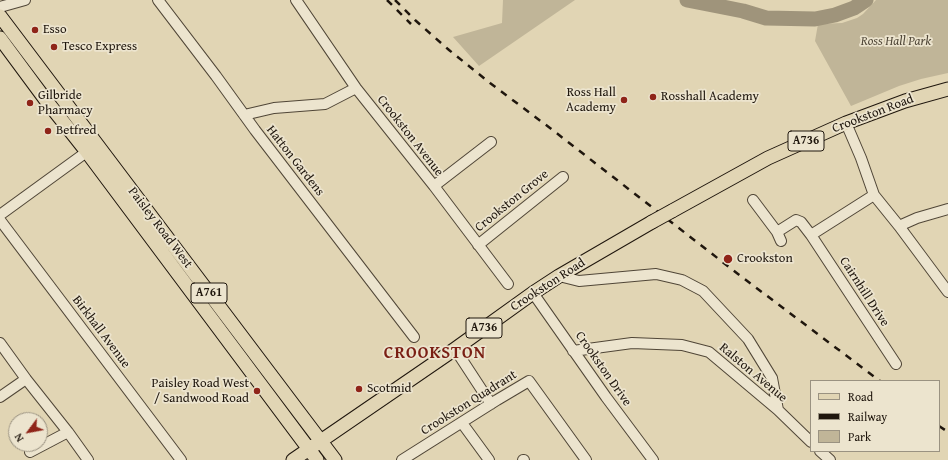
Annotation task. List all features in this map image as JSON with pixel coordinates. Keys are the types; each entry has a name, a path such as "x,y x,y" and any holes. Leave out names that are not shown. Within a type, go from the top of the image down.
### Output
{"main road":[{"name":"Paisley Road West","path":"0,16 92,148 313,455"},
{"name":"Paisley Road West","path":"0,38 45,99 92,148 335,460"},
{"name":"Crookston Road","path":"313,455 321,441 455,349 533,293 559,276 652,222 768,158 846,123 905,101 948,89"},
{"name":"A736","path":"293,460 313,455"}],"street":[{"path":"0,7 25,0"},
{"name":"Hatton Gardens","path":"158,0 244,115 414,336"},
{"name":"Crookston Avenue","path":"296,0 356,88 434,186 508,284"},
{"path":"244,115 274,108 325,104 356,88"},
{"path":"846,123 874,195 948,292"},
{"path":"434,186 490,142"},
{"path":"1,213 92,148"},
{"name":"Crookston Grove","path":"478,245 563,177"},
{"path":"811,235 874,195"},
{"name":"Cairnhill Drive","path":"753,200 779,237 796,220 801,222 896,364"},
{"path":"899,226 918,218 948,209"},
{"name":"Birkhall Avenue","path":"1,213 181,460"},
{"path":"559,276 579,281 656,274 682,280 703,290 748,339 772,378 778,410"},
{"name":"Crookston Drive","path":"533,293 606,397 653,460"},
{"path":"0,343 88,460"},
{"name":"Ralston Avenue","path":"573,350 632,343 682,345 709,352 778,410 810,441"},
{"path":"455,349 491,404"},
{"path":"0,398 26,379"},
{"name":"Crookston Quadrant","path":"402,460 529,381 586,460"},
{"path":"462,423 489,460"},
{"path":"48,443 68,432"},
{"path":"821,452 830,460"}],"green space":[{"path":"503,0 575,0 479,66 453,37 502,23"},
{"name":"Ross Hall Park","path":"876,0 948,0 948,73 899,86 851,106 815,41 818,24 842,23 857,18 863,14"}],"waterway":[{"path":"687,0 743,11 766,18 815,19 835,15 854,8 866,0"}],"railway":[{"path":"387,0 411,24"},
{"path":"395,0 449,50 490,83 879,380"},
{"path":"940,427 948,432"}],"place":[{"name":"Esso","path":"35,30"},
{"name":"Tesco Express","path":"54,47"},
{"name":"Rosshall Academy","path":"653,97"},
{"name":"Ross Hall Academy","path":"624,100"},
{"name":"Gilbride Pharmacy","path":"30,103"},
{"name":"Betfred","path":"48,131"},
{"name":"Crookston","path":"728,259"},
{"name":"Scotmid","path":"359,389"},
{"name":"Paisley Road West / Sandwood Road","path":"257,391"}],"district":[{"name":"CROOKSTON","path":"435,354"}]}
